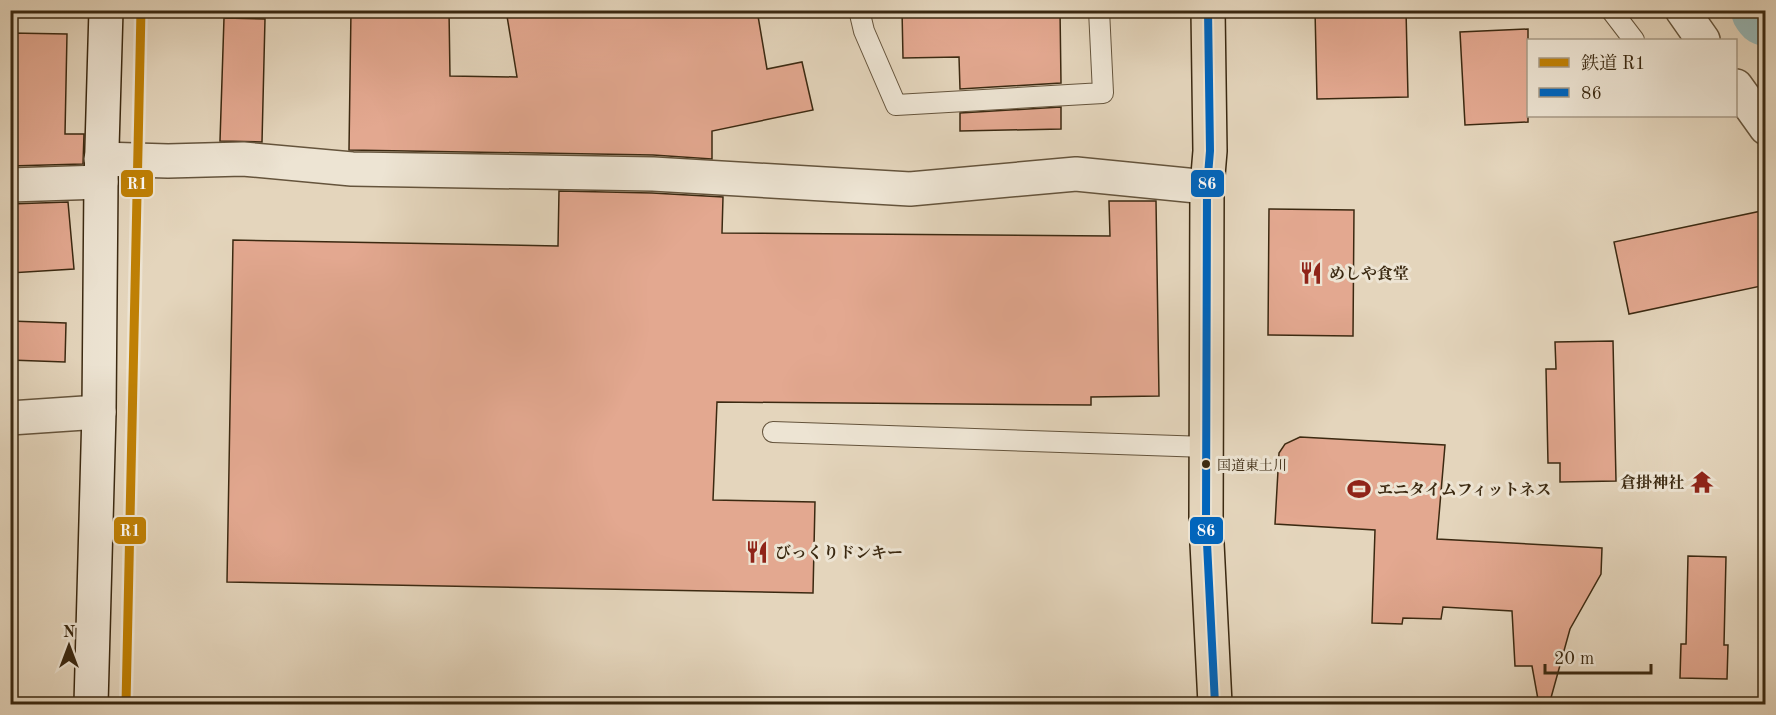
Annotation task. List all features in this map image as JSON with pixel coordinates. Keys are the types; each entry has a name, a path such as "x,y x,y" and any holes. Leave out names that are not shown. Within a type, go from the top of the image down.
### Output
{"highway":[{"path":"1208,10 1210,151 1207,188 1206,523 1215,705"}],"street":[{"path":"91,705 106,10"},
{"path":"1682,10 1702,39"},
{"path":"1737,87 1766,128"},
{"path":"10,185 168,161 243,159 352,168 653,174 910,189 1076,174 1207,188"},
{"path":"10,418 99,412"}],"lane":[{"path":"859,10 864,31 896,105 1103,93 1100,10"},
{"path":"1611,10 1633,39"},
{"path":"773,432 1206,447"}],"building":[{"path":"351,10 449,10 450,76 517,77 506,10 757,10 767,69 802,62 813,110 712,131 712,159 653,155 349,150"},
{"path":"902,10 1060,10 1061,83 960,89 959,57 903,58"},
{"path":"1315,10 1406,10 1408,97 1317,99"},
{"path":"224,18 265,19 262,142 220,141"},
{"path":"1528,29 1528,122 1465,125 1460,32"},
{"path":"10,33 67,34 65,134 84,134 83,164 10,166"},
{"path":"1061,107 1061,129 960,131 960,113"},
{"path":"559,191 723,197 722,233 1110,236 1109,201 1156,201 1159,396 1091,397 1091,405 717,402 713,500 815,502 813,593 227,582 233,240 558,246"},
{"path":"68,202 74,269 10,273 10,204"},
{"name":"めしや食堂","path":"1269,209 1354,210 1353,336 1268,335"},
{"path":"1766,210 1766,285 1629,314 1614,242"},
{"path":"10,321 66,323 65,362 10,360"},
{"path":"1613,341 1616,481 1560,482 1560,463 1548,463 1546,369 1556,369 1555,342"},
{"path":"1300,437 1445,445 1437,539 1602,548 1601,574 1570,629 1549,705 1539,705 1532,666 1515,666 1512,611 1443,607 1441,619 1403,618 1402,624 1372,623 1375,530 1275,524 1279,453 1285,444"},
{"path":"1688,556 1726,557 1724,645 1728,645 1727,679 1680,678 1681,644 1686,644"}],"waterway":[{"path":"1763,10 1766,14"}],"rail line":[{"name":"R1","path":"126,704 141,10"}],"transit line":[{"name":"86","path":"1208,10 1210,151 1207,187 1206,523 1215,704"}],"place":[{"name":"めしや食堂","path":"1311,273"},
{"name":"国道東土川","path":"1206,464"},
{"name":"倉掛神社","path":"1702,482"},
{"name":"エニタイムフィットネス","path":"1359,489"},
{"name":"びっくりドンキー","path":"757,552"}]}
